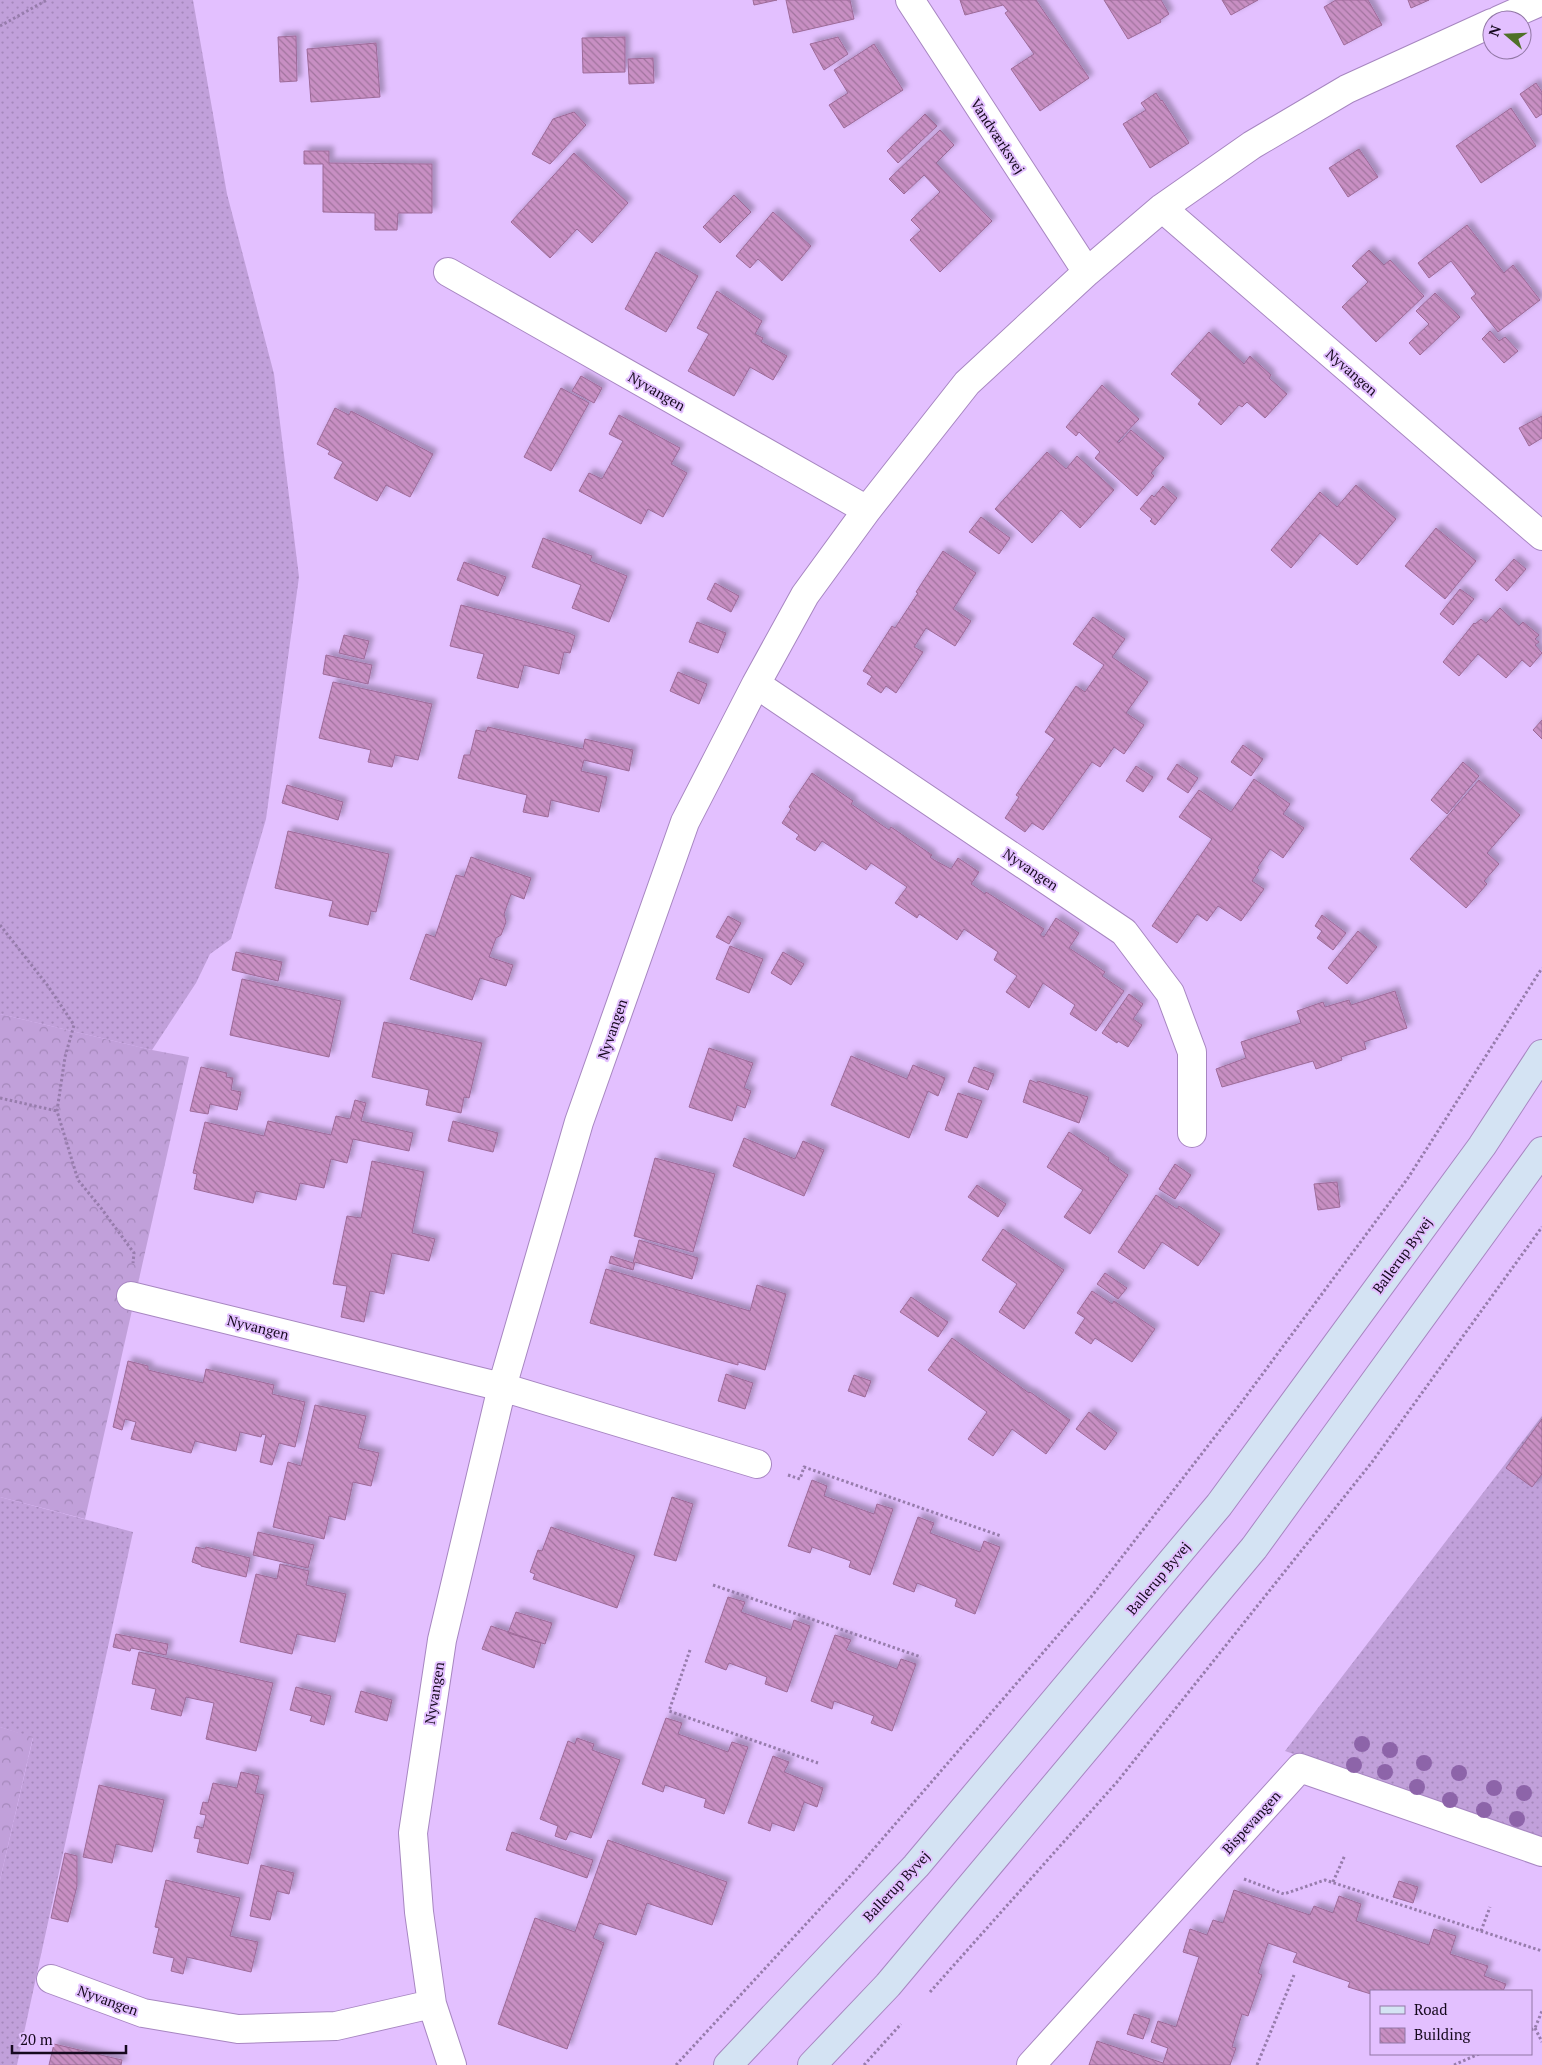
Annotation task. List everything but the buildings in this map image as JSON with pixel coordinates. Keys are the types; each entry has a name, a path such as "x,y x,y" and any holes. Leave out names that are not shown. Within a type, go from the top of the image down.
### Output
{"main road":[{"name":"Ballerup Byvej","path":"728,2065 916,1866 1219,1505 1482,1146 1542,1054"},
{"path":"812,2065 888,1985 1254,1548 1542,1151"}],"street":[{"name":"Vandværksvej","path":"910,0 1087,272"},
{"path":"1520,10 1542,0"},
{"name":"Nyvangen","path":"452,2065 432,2004 419,1912 413,1833 442,1640 502,1387 579,1122 685,822 756,684 806,595 867,510 967,383 1087,272 1162,208 1252,145 1347,89 1482,28"},
{"name":"Nyvangen","path":"1162,208 1542,536"},
{"name":"Nyvangen","path":"448,272 867,510"},
{"name":"Nyvangen","path":"756,684 1124,932 1170,993 1192,1052 1192,1133"},
{"name":"Nyvangen","path":"131,1296 502,1387 757,1464"},
{"name":"Bispevangen","path":"1030,2065 1300,1768 1542,1852"},
{"name":"Nyvangen","path":"51,1979 143,2013 238,2029 336,2026 432,2004"}],"path":[{"path":"0,26 47,0"},
{"path":"0,925 48,986 74,1025 65,1057 57,1111 78,1180 134,1253 131,1296"},
{"path":"676,2065 852,1873 1091,1596 1241,1403 1408,1178 1542,968"},
{"path":"0,1098 57,1111"},
{"path":"804,1467 1001,1536"},
{"path":"713,1584 921,1657"},
{"path":"690,1650 669,1711 818,1763"},
{"path":"1333,1882 1345,1855"},
{"path":"1211,1866 1284,1894 1325,1880 1333,1882 1542,1951"},
{"path":"1481,1931 1490,1907"},
{"path":"1258,2065 1294,1975"},
{"path":"1532,2030 1535,2028 1542,2011"},
{"path":"1535,2028 1542,2042"},
{"path":"1454,2065 1476,2055"}],"green space":[{"path":"0,0 193,0 227,194 274,374 299,577 266,819 231,939 210,954 196,983 152,1050 0,1014"},
{"path":"0,1014 189,1057 85,1519 0,1497"},
{"path":"1542,1416 1542,1840 1285,1751"},
{"path":"0,1497 133,1532 17,2065 0,2065 0,1880 33,1738 0,1727"},
{"path":"0,1727 33,1737 0,1880"}]}
